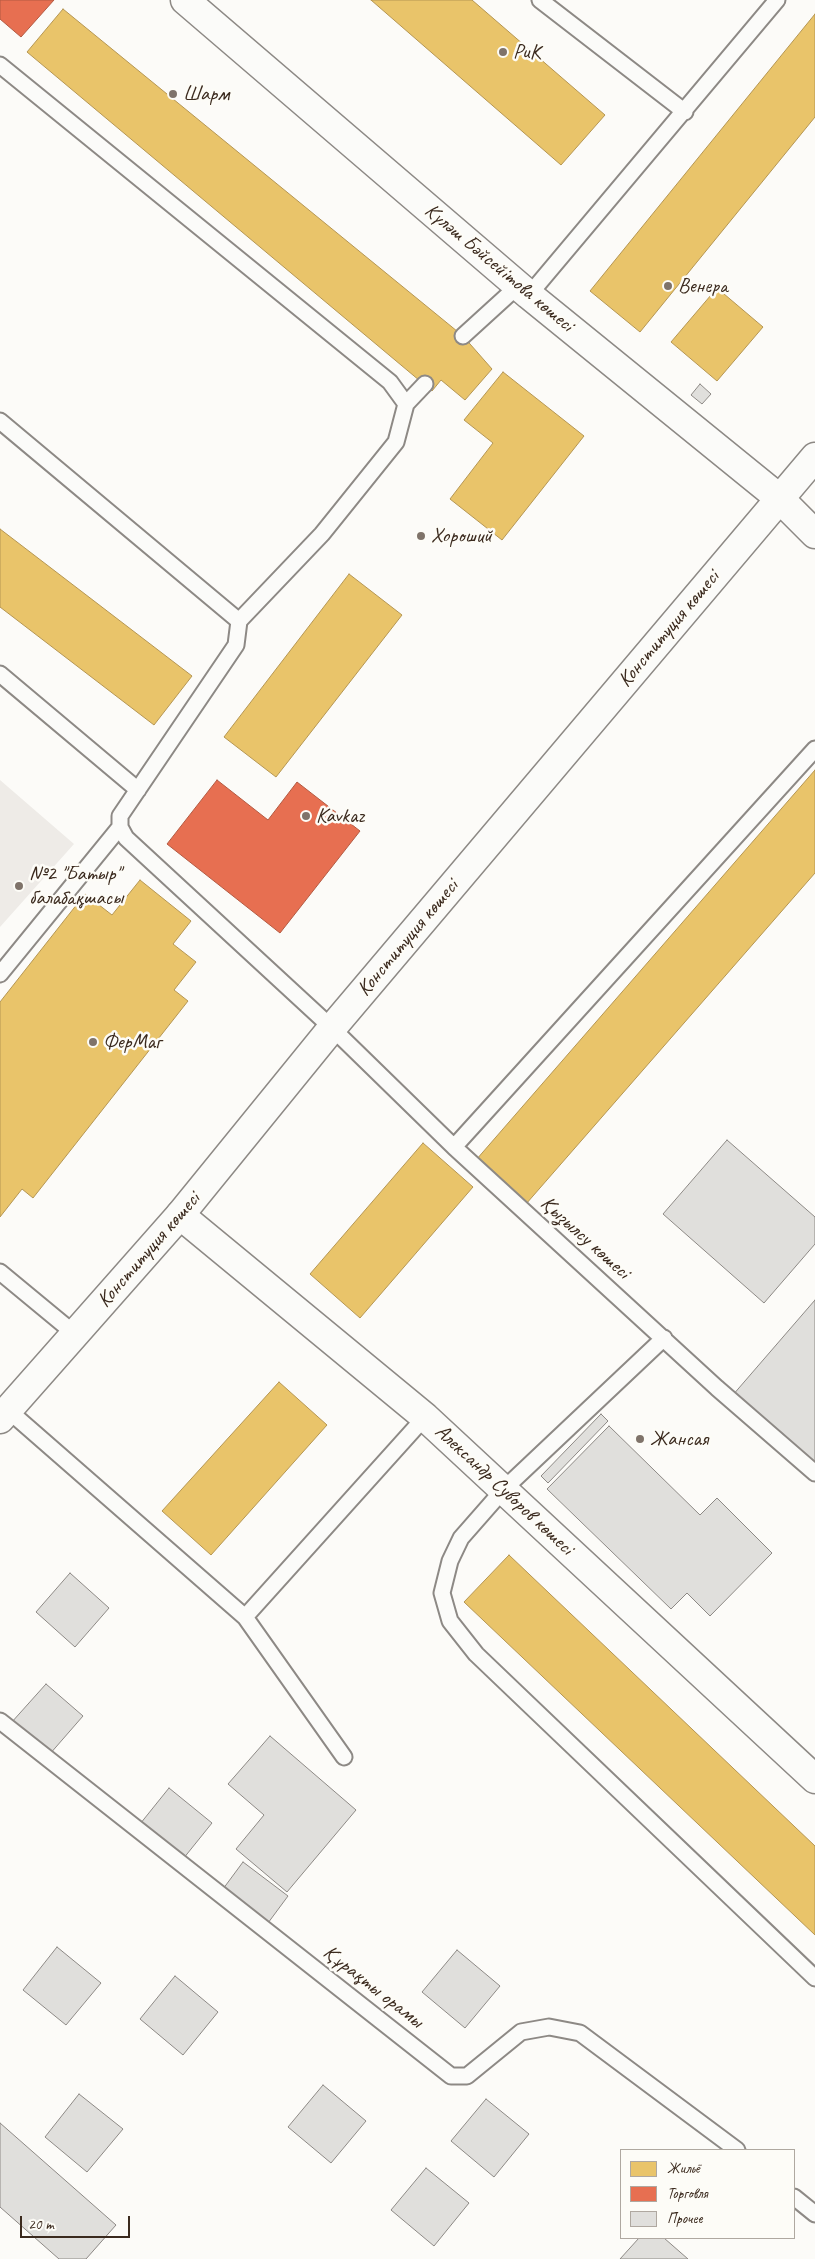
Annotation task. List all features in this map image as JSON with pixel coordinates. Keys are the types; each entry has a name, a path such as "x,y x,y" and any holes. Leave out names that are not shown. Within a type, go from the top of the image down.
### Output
{"street":[{"name":"Күләш Бәйсейітова көшесі","path":"184,0 524,290 779,498 815,534"},
{"name":"Конституция көшесі","path":"4,1415 180,1216 332,1028 815,457"},
{"name":"Александр Суворов көшесі","path":"180,1216 425,1417 815,1779"}],"lane":[{"path":"540,0 685,112"},
{"path":"463,336 524,290 685,112 777,0"},
{"path":"0,65 390,382 406,404"},
{"path":"0,974 120,827 120,816 236,644 239,620 322,534 396,442 406,404 425,384"},
{"path":"0,421 239,620"},
{"path":"0,674 138,790"},
{"path":"454,1147 815,749"},
{"name":"Қызылсу көшесі","path":"120,827 126,838 332,1028 454,1147 815,1473"},
{"path":"0,1272 75,1334"},
{"path":"664,1338 504,1489 461,1538 450,1562 442,1593 450,1621 476,1654 815,1978"},
{"path":"4,1415 245,1617 344,1758"},
{"path":"245,1617 425,1417"},
{"name":"Құрақты орамы","path":"0,1721 451,2076 466,2076 522,2032 548,2027 580,2033 736,2149"},
{"path":"795,2198 815,2214"}],"shaded area":[{"name":"№2 \"Батыр\" балабақшасы","path":"0,780 74,844 0,927"}],"building: Жильё":[{"path":"371,0 472,0 605,115 561,165"},
{"path":"63,9 463,336 492,369 465,400 441,380 432,391 27,52"},
{"path":"815,14 815,117 640,332 590,291"},
{"path":"717,288 763,327 717,381 671,342"},
{"path":"503,372 584,436 502,540 450,499 493,443 464,420"},
{"path":"0,529 192,676 154,725 0,607"},
{"path":"349,574 402,615 276,777 224,737"},
{"path":"815,770 815,873 526,1204 476,1160"},
{"path":"140,880 191,921 173,944 196,962 174,990 188,1001 33,1198 22,1189 0,1217 0,1002 85,894 112,915"},
{"path":"423,1143 473,1187 360,1318 310,1274"},
{"path":"279,1382 327,1425 211,1555 162,1511"},
{"path":"509,1555 815,1846 815,1935 464,1602"}],"building: Торговля":[{"path":"0,0 54,0 21,37 0,19"},
{"path":"217,780 268,820 297,782 360,831 280,933 167,844"}],"building: Прочее":[{"path":"700,384 711,394 702,404 691,395"},
{"path":"727,1140 815,1217 815,1244 764,1303 663,1214"},
{"path":"815,1300 815,1469 732,1396"},
{"path":"601,1414 608,1421 548,1483 541,1476"},
{"path":"609,1426 700,1515 717,1498 772,1553 710,1616 687,1593 671,1609 547,1489"},
{"path":"70,1573 109,1608 75,1647 36,1612"},
{"path":"46,1684 83,1716 49,1755 11,1723"},
{"path":"270,1736 356,1810 287,1892 236,1849 264,1815 228,1784"},
{"path":"169,1788 212,1823 183,1859 140,1824"},
{"path":"243,1862 288,1896 268,1923 223,1889"},
{"path":"57,1947 101,1983 66,2025 23,1990"},
{"path":"457,1950 500,1986 465,2028 422,1992"},
{"path":"175,1976 218,2012 183,2055 140,2019"},
{"path":"323,2085 366,2121 331,2163 288,2127"},
{"path":"79,2094 123,2129 87,2172 45,2137"},
{"path":"486,2099 529,2134 494,2177 451,2141"},
{"path":"0,2123 116,2225 86,2259 59,2259 0,2207"},
{"path":"426,2168 469,2203 434,2246 391,2210"},
{"path":"638,2239 665,2239 688,2259 620,2259"}],"place":[{"name":"РиК","path":"503,52"},
{"name":"Шарм","path":"173,94"},
{"name":"Венера","path":"668,286"},
{"name":"Хороший","path":"421,536"},
{"name":"Kavkaz","path":"306,816"},
{"name":"№2 \"Батыр\" балабақшасы","path":"19,886"},
{"name":"ФерМаг","path":"93,1042"},
{"name":"Жансая","path":"640,1439"}]}
